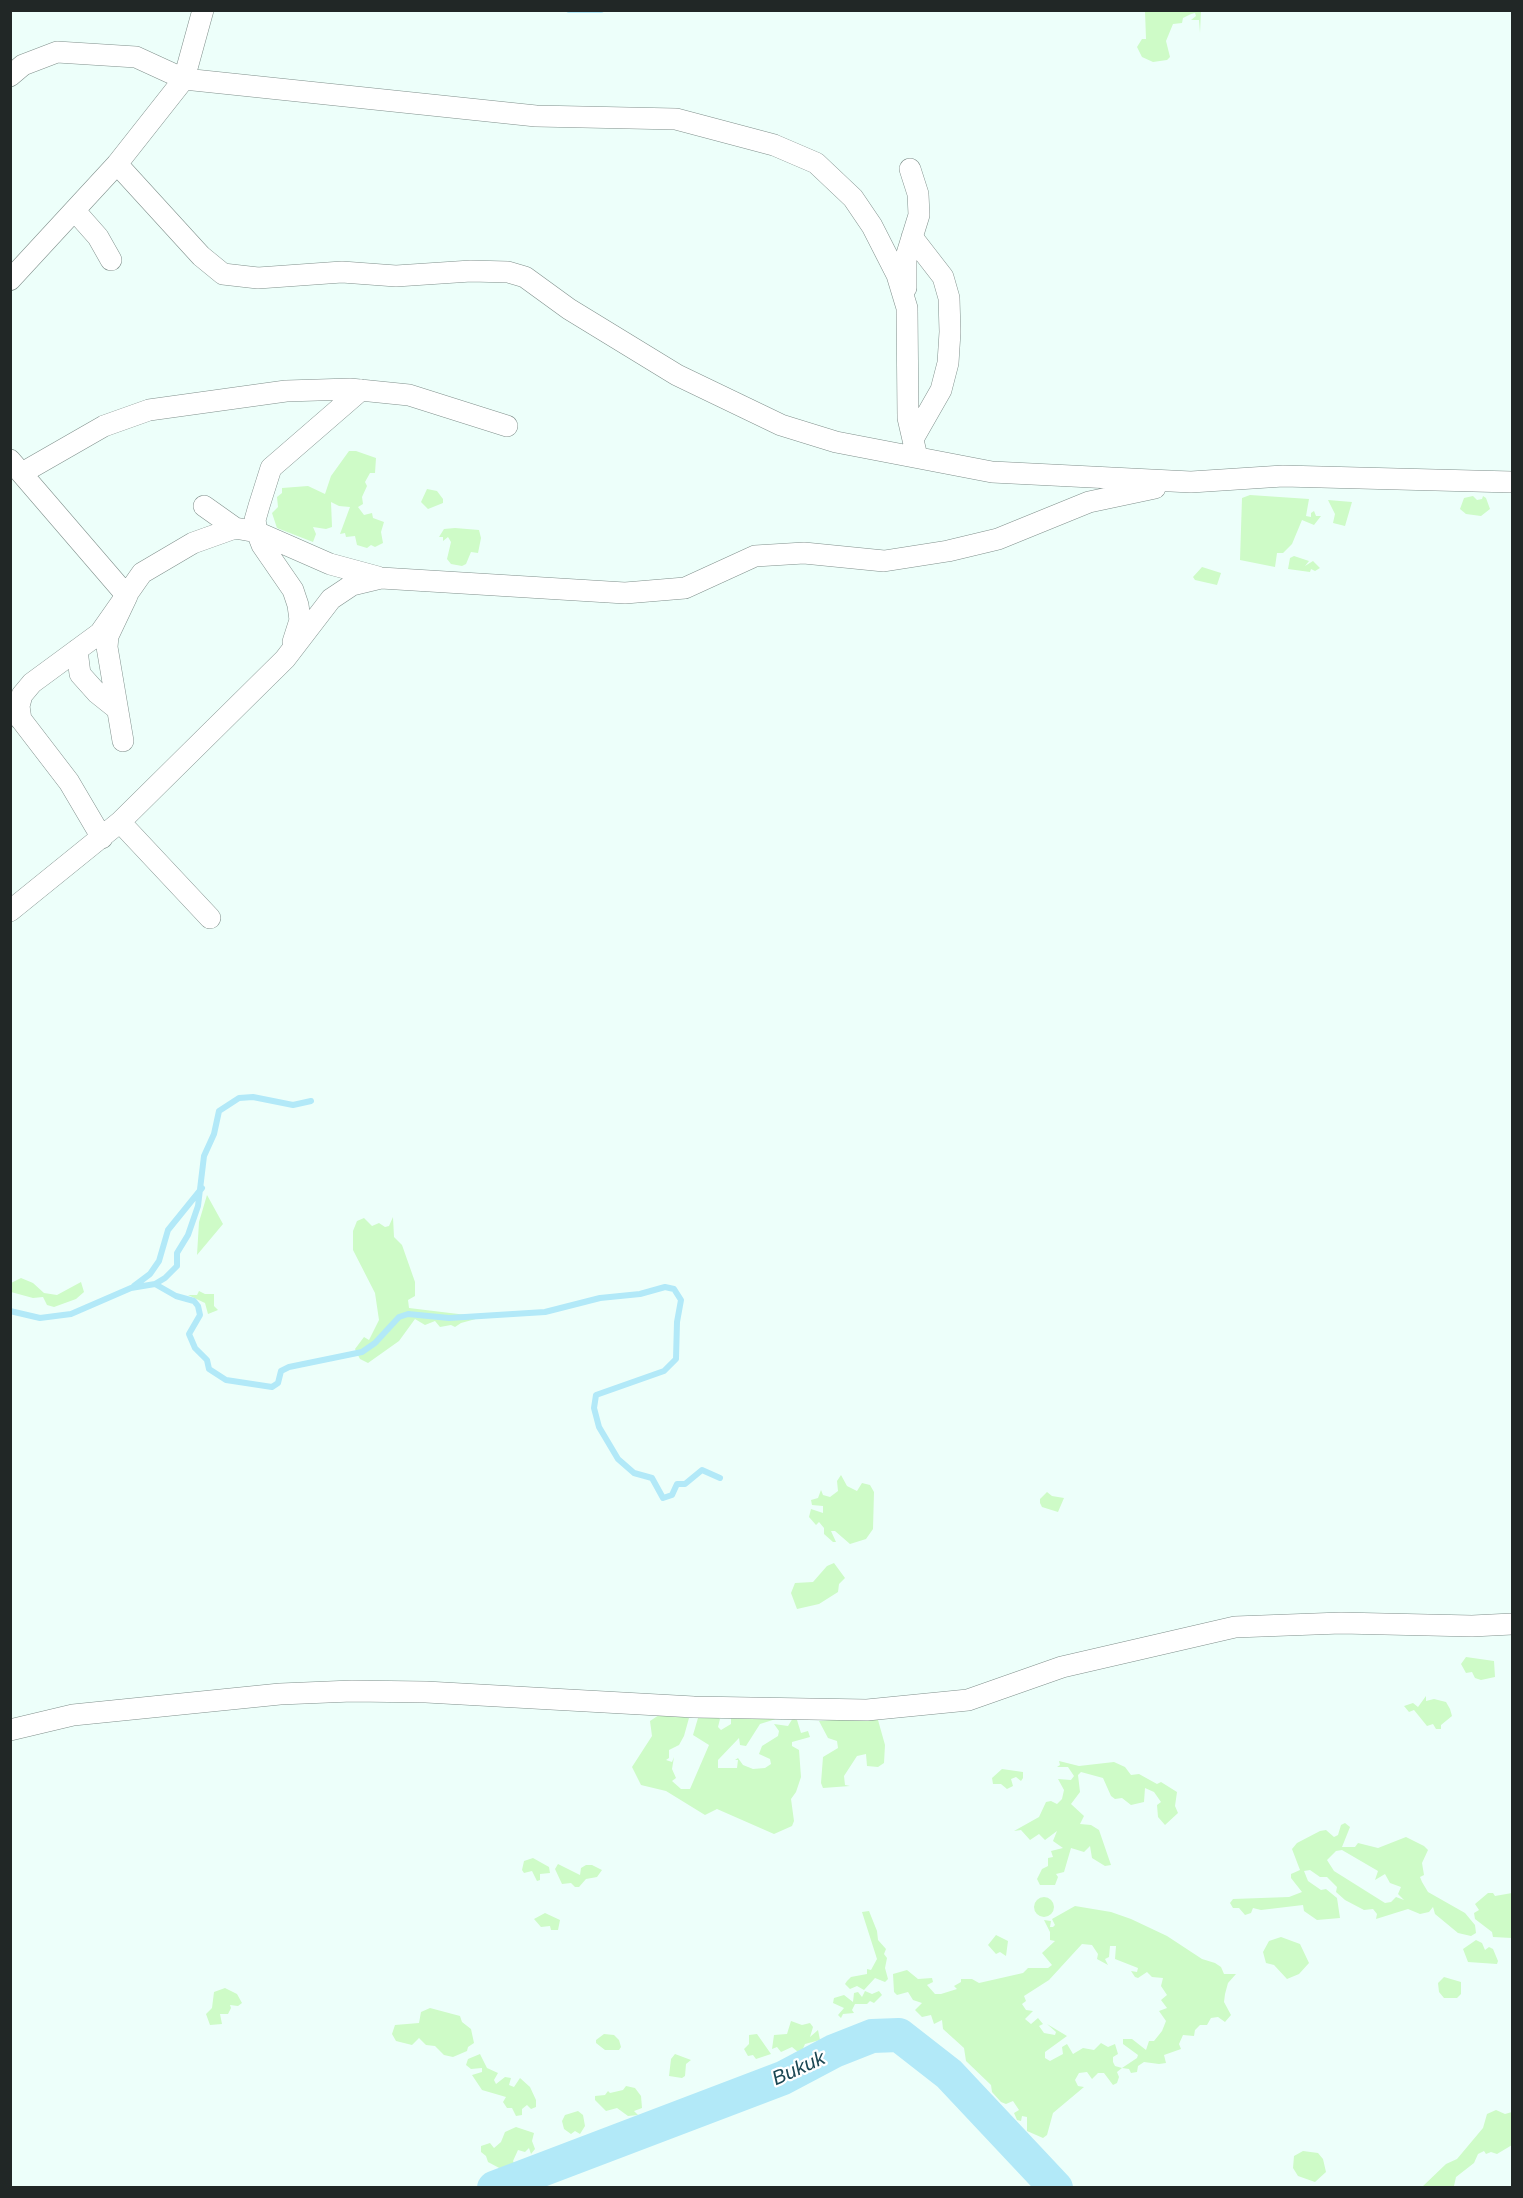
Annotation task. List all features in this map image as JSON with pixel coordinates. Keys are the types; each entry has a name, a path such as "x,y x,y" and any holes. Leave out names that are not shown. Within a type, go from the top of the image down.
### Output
{"street":[{"path":"10,280 117,164 184,80 203,10"},
{"path":"10,76 23,64 57,52 136,57 184,80 536,116 676,119 774,145 816,163 853,198 872,226 897,275 907,308"},
{"path":"117,164 201,256 223,274 258,278 342,272 396,276 471,271 508,272 525,277 569,309 677,375 781,425 836,442 915,448 992,472 1191,482 1283,476 1512,482"},
{"path":"910,169 918,194 919,215 906,257 908,418 915,448"},
{"path":"75,211 98,237 111,260"},
{"path":"912,237 943,277 949,298 950,332 948,363 940,390 915,448"},
{"path":"285,659 300,620 298,605 292,590 262,545 257,532 257,513 271,468 361,390"},
{"path":"127,596 16,466 104,426 149,410 268,392 361,390 409,395 507,426"},
{"path":"204,506 235,528 257,532 330,564 381,578 625,593 685,588 755,556 804,553 884,561 948,551 998,539 1089,502 1191,482"},
{"path":"102,838 69,782 16,713 22,695 41,676 100,633 142,573 193,543 235,528"},
{"path":"10,911 120,822 285,659 331,599 352,585 381,578"},
{"path":"123,741 107,647 108,636 127,596"},
{"path":"77,650 80,674"},
{"path":"41,676 62,669 71,669 80,674 97,693 117,709"},
{"path":"120,822 210,918"},
{"path":"10,1730 74,1715 280,1694 352,1691 426,1692 694,1707 878,1709 968,1700 1062,1667 1235,1627 1341,1623 1472,1626 1512,1624"}],"green space":[{"path":"1145,11 1201,11 1200,33 1199,20 1191,20 1196,16 1195,13 1183,18 1182,23 1173,24 1166,41 1170,57 1167,60 1153,62 1142,57 1137,47 1142,39 1146,39"},
{"path":"349,451 376,458 375,473 370,473 365,482 367,486 362,497 363,504 358,507 364,515 372,513 373,518 384,522 381,532 383,543 367,548 357,545 355,536 346,537 345,533 340,534 350,507 339,506 331,502 332,527 326,529 313,527 316,534 313,542 277,528 272,513 278,507 277,497 282,493 282,488 308,486 325,494 331,476"},
{"path":"427,489 437,491 443,503 428,509 421,502"},
{"path":"1250,495 1309,499 1306,516 1311,517 1314,511 1316,516 1321,516 1314,525 1302,520 1292,544 1283,553 1277,553 1275,567 1240,560 1242,498"},
{"path":"1473,496 1477,500 1482,499 1483,496 1486,498 1490,509 1481,516 1466,514 1460,509 1464,498"},
{"path":"1328,500 1352,502 1345,526 1333,523 1335,514"},
{"path":"444,529 479,530 481,538 478,553 471,552 466,564 462,566 451,564 447,559 451,542 448,537 443,541 443,537 439,537"},
{"path":"1294,556 1309,561 1305,566 1313,561 1320,568 1315,571 1311,569 1310,572 1288,569 1290,558"},
{"path":"1202,567 1221,573 1217,585 1195,580 1193,577"},
{"path":"207,1195 223,1224 197,1255 199,1222"},
{"path":"393,1217 394,1237 402,1245 415,1282 415,1296 408,1300 409,1308 483,1317 455,1327 451,1325 440,1327 435,1321 425,1325 415,1319 399,1341 368,1363 360,1359 355,1349 364,1337 369,1340 379,1320 375,1293 353,1250 353,1231 357,1221 364,1218 372,1226 379,1223 385,1227 389,1226"},
{"path":"21,1278 33,1283 44,1293 57,1295 81,1282 84,1292 76,1299 54,1307 47,1305 43,1297 33,1298 11,1292 11,1283"},
{"path":"199,1291 214,1294 214,1306 218,1310 208,1314 205,1303 188,1295 197,1295"},
{"path":"841,1475 847,1486 857,1491 862,1483 870,1485 874,1492 873,1529 866,1539 850,1544 835,1531 831,1531 836,1542 833,1542 824,1534 824,1528 819,1522 816,1525 809,1517 811,1509 823,1513 823,1506 812,1505 811,1500 818,1498 821,1490 823,1495 830,1497 838,1491 837,1481"},
{"path":"1047,1492 1052,1496 1064,1498 1058,1512 1042,1507 1040,1499"},
{"path":"834,1563 845,1578 839,1584 838,1592 819,1604 797,1609 791,1593 795,1583 813,1582 827,1566"},
{"path":"1466,1657 1494,1661 1495,1677 1481,1680 1475,1678 1472,1672 1466,1673 1461,1664"},
{"path":"1426,1696 1426,1701 1434,1699 1446,1702 1450,1709 1452,1716 1441,1725 1441,1729 1436,1729 1433,1724 1427,1726 1414,1710 1409,1712 1404,1706 1413,1703 1418,1707"},
{"path":"662,1713 689,1718 684,1736 679,1745 669,1750 669,1758 666,1760 672,1762 674,1757 672,1769 676,1778 672,1781 681,1789 690,1789 709,1745 693,1735 698,1718 715,1715 720,1719 718,1727 721,1730 731,1724 731,1716 779,1718 760,1724 746,1746 740,1745 739,1738 718,1760 718,1768 737,1768 738,1760 735,1760 738,1758 743,1765 753,1769 765,1768 771,1764 770,1759 759,1754 762,1746 778,1736 779,1731 774,1724 788,1726 793,1718 797,1720 801,1733 808,1731 810,1737 792,1742 792,1746 799,1750 801,1777 791,1799 794,1821 792,1826 774,1834 717,1809 705,1815 666,1791 641,1785 632,1767 652,1736 650,1721"},
{"path":"874,1717 878,1720 885,1745 884,1763 878,1767 867,1766 866,1754 857,1756 844,1776 845,1785 850,1786 823,1788 821,1783 823,1757 838,1748 837,1741 828,1738 819,1721"},
{"path":"1059,1761 1079,1766 1114,1762 1125,1767 1131,1775 1139,1774 1157,1784 1161,1782 1177,1792 1175,1806 1178,1813 1165,1825 1158,1817 1157,1805 1161,1802 1154,1792 1145,1788 1144,1802 1131,1805 1122,1798 1115,1799 1111,1796 1103,1778 1081,1772 1078,1775 1080,1792 1071,1804 1084,1816 1080,1824 1091,1825 1099,1830 1111,1865 1105,1866 1092,1858 1090,1846 1084,1852 1071,1848 1064,1872 1056,1874 1058,1877 1055,1885 1040,1885 1037,1879 1042,1869 1048,1866 1048,1858 1053,1857 1051,1851 1063,1848 1053,1841 1057,1831 1045,1840 1039,1834 1030,1840 1021,1830 1014,1831 1039,1817 1046,1802 1051,1801 1057,1804 1062,1799 1064,1790 1058,1779 1071,1780 1074,1776 1068,1767 1057,1767 1060,1765"},
{"path":"1002,1769 1023,1772 1023,1778 1021,1781 1016,1777 1011,1779 1013,1786 1007,1789 1001,1784 993,1784 992,1778"},
{"path":"1345,1823 1350,1827 1342,1847 1355,1847 1358,1843 1378,1848 1406,1837 1424,1846 1428,1850 1422,1863 1424,1875 1420,1877 1422,1882 1428,1892 1465,1913 1475,1925 1476,1933 1471,1936 1458,1933 1435,1914 1433,1907 1429,1912 1420,1914 1408,1909 1376,1919 1377,1914 1373,1909 1364,1910 1345,1900 1336,1892 1337,1887 1327,1877 1320,1877 1310,1870 1304,1871 1308,1881 1321,1890 1326,1889 1337,1898 1340,1918 1317,1920 1304,1911 1303,1905 1261,1910 1253,1908 1251,1913 1245,1915 1239,1908 1233,1908 1230,1903 1233,1899 1289,1897 1302,1892 1291,1878 1291,1874 1300,1870 1292,1849 1297,1843 1320,1831 1326,1830 1334,1837 1338,1835 1341,1825","holes":["1342,1850 1378,1871 1375,1880 1385,1874 1390,1883 1401,1887 1398,1894 1404,1900 1396,1897 1391,1902 1385,1903 1334,1871 1327,1860 1336,1851"]},
{"path":"533,1858 549,1867 550,1873 540,1874 540,1880 537,1881 532,1871 524,1873 522,1870 524,1861"},
{"path":"558,1864 580,1875 581,1868 586,1865 602,1870 597,1877 586,1879 579,1887 575,1887 571,1883 562,1884 555,1869"},
{"path":"1488,1893 1493,1893 1495,1896 1512,1893 1512,1938 1493,1937 1492,1932 1475,1919 1474,1913 1479,1910 1475,1904"},
{"path":"1044,1897 1051,1900 1054,1907 1051,1914 1044,1917 1037,1914 1034,1907 1037,1900"},
{"path":"1075,1906 1111,1912 1167,1936 1202,1959 1221,1967 1224,1974 1236,1974 1228,1983 1225,1994 1224,2002 1231,2015 1225,2022 1218,2017 1211,2018 1207,2025 1200,2025 1195,2030 1194,2036 1183,2035 1179,2044 1181,2049 1164,2055 1166,2063 1144,2062 1138,2066 1137,2072 1131,2073 1129,2069 1122,2068 1117,2072 1119,2077 1117,2083 1113,2085 1104,2073 1098,2073 1092,2079 1087,2072 1079,2073 1075,2080 1078,2086 1084,2087 1053,2113 1047,2135 1043,2138 1027,2131 1027,2117 1022,2116 1021,2121 1017,2120 1014,2113 1019,2110 1013,2101 1006,2104 1001,2102 992,2092 991,2085 966,2061 964,2048 943,2029 942,2020 934,2024 931,2015 922,2017 915,2010 922,2003 913,2000 908,1992 897,1995 894,1992 893,1974 907,1970 918,1979 932,1978 933,1982 927,1985 935,1994 941,1994 957,1989 954,1986 961,1982 961,1979 972,1979 979,1983 1023,1973 1028,1968 1048,1968 1052,1965 1042,1953 1055,1941 1050,1940 1050,1932 1044,1920 1051,1921 1050,1927 1053,1927 1055,1925 1052,1919","holes":["1082,1944 1092,1945 1098,1954 1097,1959 1108,1965 1105,1959 1109,1957 1110,1946 1116,1946 1115,1959 1138,1968 1137,1972 1131,1971 1135,1977 1138,1978 1147,1972 1152,1977 1163,1978 1161,1986 1167,1995 1161,2000 1167,2008 1159,2011 1166,2021 1162,2031 1154,2041 1149,2041 1146,2050 1132,2039 1123,2039 1123,2044 1138,2055 1122,2068 1115,2066 1113,2057 1118,2054 1115,2044 1108,2047 1101,2043 1094,2050 1083,2048 1073,2054 1067,2044 1062,2047 1063,2054 1050,2061 1045,2058 1045,2052 1067,2036 1047,2024 1056,2032 1055,2035 1044,2033 1039,2026 1043,2024 1038,2018 1031,2024 1025,2019 1033,2011 1026,2010 1022,2004 1026,2001 1024,1996 1049,1980"]},
{"path":"869,1911 878,1940 886,1949 884,1954 887,1958 885,1968 888,1979 885,1982 875,1978 864,1990 857,1986 850,1989 845,1984 847,1981 851,1977 867,1974 867,1969 871,1970 877,1959 862,1912"},
{"path":"545,1913 560,1920 558,1930 551,1930 550,1926 541,1927 534,1919"},
{"path":"996,1935 1008,1941 1006,1956 1000,1952 996,1954 988,1945"},
{"path":"1281,1937 1300,1944 1309,1963 1299,1974 1287,1979 1274,1965 1266,1963 1263,1952 1269,1941"},
{"path":"1476,1940 1482,1943 1485,1950 1489,1947 1493,1949 1497,1964 1468,1962 1463,1949"},
{"path":"1444,1977 1461,1982 1461,1994 1457,1998 1444,1998 1439,1992 1438,1983"},
{"path":"225,1988 237,1994 242,2003 238,2006 230,2005 228,2014 220,2014 222,2024 210,2025 206,2014 212,2008 214,1992"},
{"path":"865,1991 872,1994 879,1991 882,1995 874,2003 870,2001 867,2004 855,2004 852,2010 854,2013 843,2014 841,2018 838,2015 844,2008 833,2003 834,1998 844,1995 853,2002 854,1993 858,1992 862,1997"},
{"path":"430,2008 460,2016 462,2022 471,2029 474,2043 468,2047 467,2051 453,2057 444,2055 435,2046 426,2045 419,2038 412,2045 396,2041 392,2034 395,2025 419,2023 421,2012"},
{"path":"791,2021 802,2025 810,2023 813,2027 810,2037 818,2030 820,2040 805,2044 802,2051 798,2052 792,2047 781,2052 777,2047 772,2049 774,2035 787,2034"},
{"path":"604,2034 614,2035 619,2040 621,2047 619,2050 605,2050 596,2043 596,2040"},
{"path":"757,2034 771,2054 756,2059 753,2055 748,2056 744,2049 749,2044 749,2035"},
{"path":"480,2054 487,2068 498,2073 494,2080 496,2084 505,2077 511,2078 509,2085 514,2087 520,2078 530,2087 536,2100 536,2107 531,2109 527,2105 522,2109 522,2115 516,2116 512,2108 507,2108 503,2102 506,2097 482,2090 472,2075 482,2072 482,2068 471,2069 466,2065 468,2059"},
{"path":"675,2054 691,2060 686,2064 685,2076 682,2078 669,2076 671,2059"},
{"path":"626,2086 635,2088 641,2096 642,2108 634,2111 638,2115 628,2116 617,2108 606,2111 595,2100 595,2096 605,2095 608,2091 610,2093 623,2090"},
{"path":"1496,2110 1505,2114 1512,2112 1512,2145 1497,2154 1491,2152 1486,2154 1484,2151 1478,2154 1474,2163 1456,2177 1454,2186 1422,2187 1446,2164 1457,2159 1483,2128 1487,2114"},
{"path":"578,2111 583,2115 585,2126 580,2134 575,2131 571,2134 564,2129 562,2121 565,2115"},
{"path":"516,2127 534,2133 532,2141 535,2149 531,2154 529,2148 525,2152 518,2150 513,2161 516,2167 503,2170 488,2162 486,2156 481,2152 481,2146 490,2143 494,2148 501,2142 505,2132"},
{"path":"1303,2151 1318,2153 1323,2159 1326,2172 1315,2182 1298,2176 1293,2168 1294,2156"}],"waterway":[{"path":"569,10 601,10"},
{"path":"10,1311 40,1318 71,1314 131,1288 155,1284 165,1278 177,1266 177,1253 188,1235 198,1206 204,1156 214,1134 219,1111 239,1098 253,1097 293,1105 311,1101"},
{"path":"134,1286 150,1274 159,1261 168,1230 202,1188"},
{"path":"155,1284 176,1296 194,1301 198,1306 200,1315 189,1334 195,1348 207,1360 209,1369 226,1380 272,1387 278,1383 281,1371 289,1367 362,1352 375,1343 399,1317 408,1314 449,1318 545,1312 600,1298 640,1294 665,1287 674,1289 681,1300 677,1322 676,1359 664,1371 596,1395 594,1408 599,1427 618,1459 634,1473 652,1478 663,1498 672,1495 677,1484 685,1484 702,1470 720,1478"},
{"name":"Bukuk","path":"494,2188 783,2078 834,2051 872,2036 899,2035 949,2074 1056,2188"}]}
